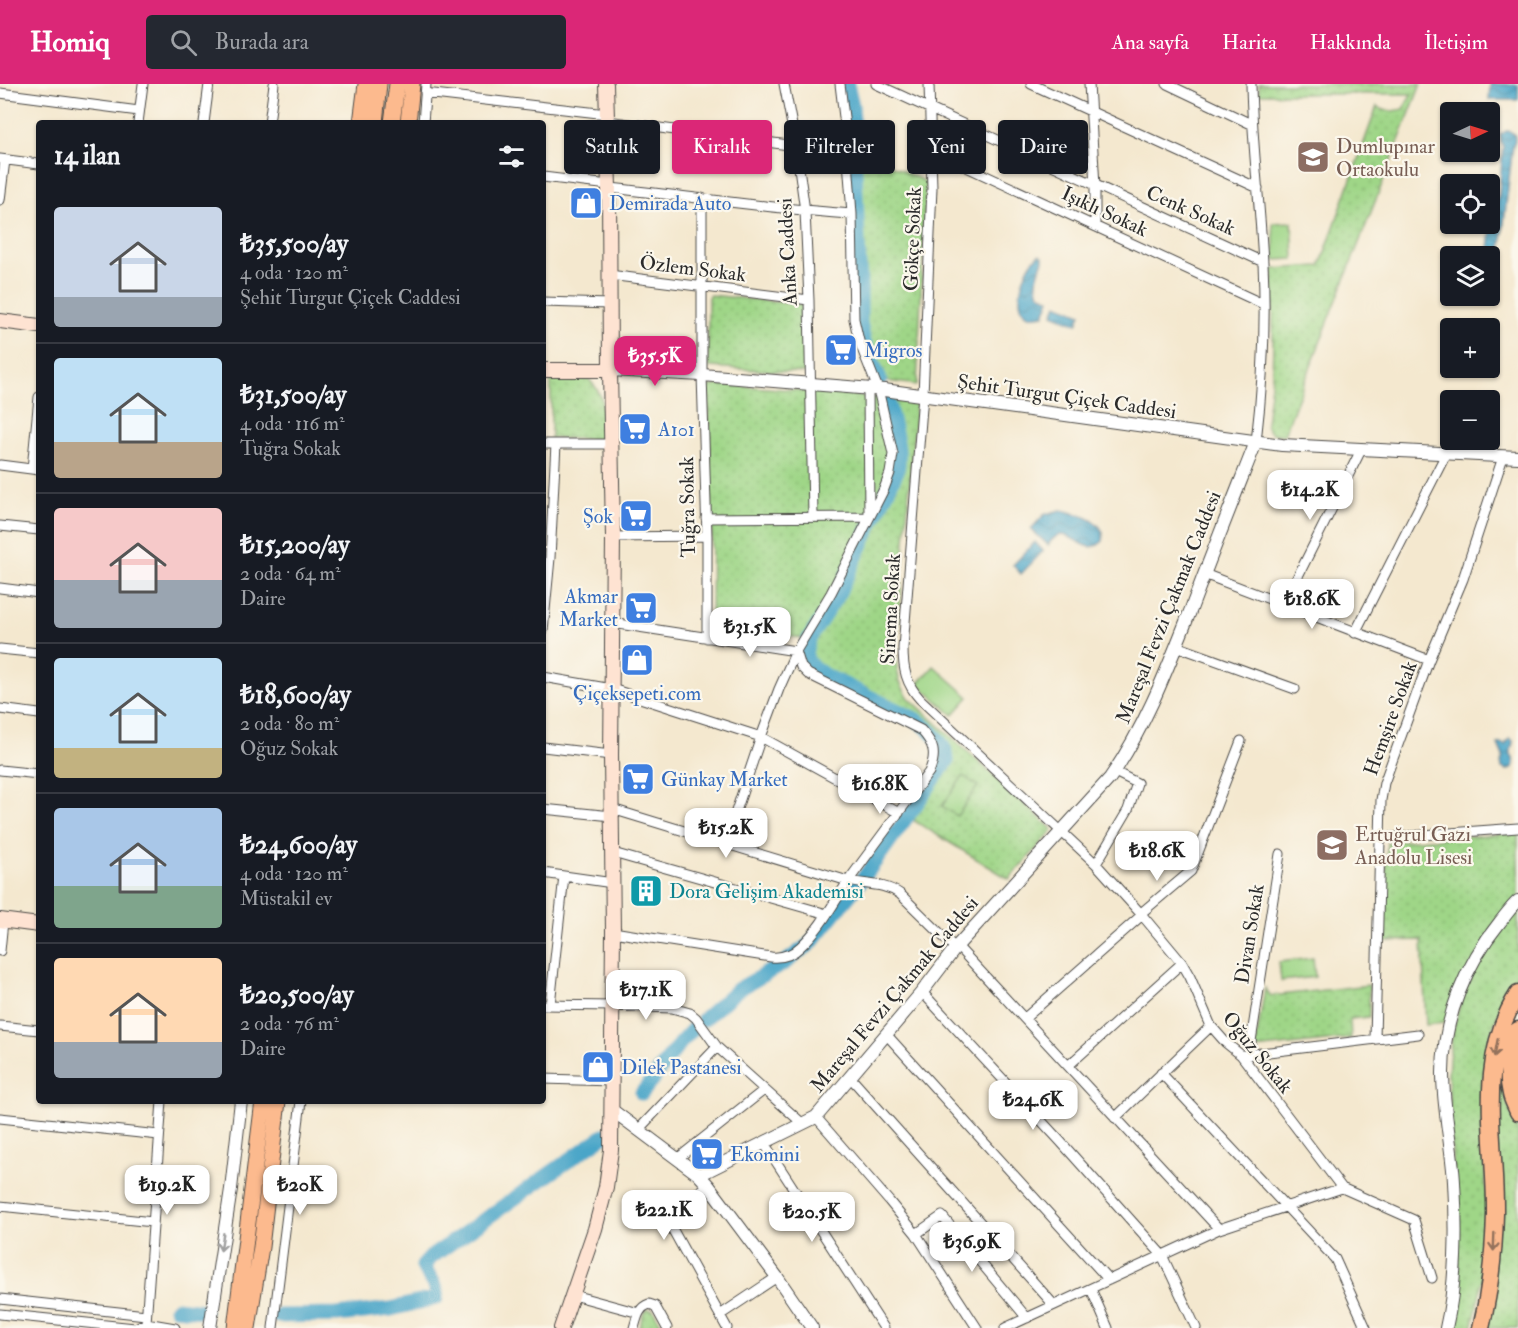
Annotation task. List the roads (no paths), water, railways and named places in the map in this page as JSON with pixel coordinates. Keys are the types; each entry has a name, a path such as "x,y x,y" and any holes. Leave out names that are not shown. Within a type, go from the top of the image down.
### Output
{"highway":[{"path":"361,120 366,84"},
{"path":"375,120 380,84"},
{"path":"392,120 397,84"},
{"path":"408,120 410,104 419,86"},
{"path":"1481,1328 1493,1253 1495,1213 1491,1077 1497,1042 1509,1008 1518,994"},
{"path":"1518,1030 1513,1041 1509,1068 1511,1095 1518,1112"},
{"path":"254,1104 254,1172"},
{"path":"234,1328 263,1104"},
{"path":"261,1247 278,1104"},
{"path":"248,1328 285,1104"}],"main road":[{"path":"561,1328 595,1229 606,1187 611,1150 614,932 613,537 606,84"},
{"path":"0,321 36,326"},
{"path":"0,329 36,334"},
{"path":"546,370 610,370"},
{"path":"2,920 36,925"}],"street":[{"path":"138,120 143,84"},
{"path":"204,120 209,84"},
{"path":"269,120 274,84"},
{"name":"Anka Caddesi","path":"784,84 791,120"},
{"path":"725,844 761,737 796,651 831,592 887,481 893,463 891,440 873,389 854,319 852,214 840,84"},
{"name":"Cenk Sokak","path":"876,84 1263,262"},
{"name":"Gökçe Sokak","path":"929,84 931,120"},
{"path":"1031,84 1258,188"},
{"path":"1089,84 1095,226"},
{"path":"1167,84 1251,124"},
{"name":"Mareşal Fevzi Çakmak Caddesi","path":"699,1175 816,1118 956,947 1115,771 1150,709 1256,442 1263,364 1263,262 1251,124 1251,84"},
{"path":"423,120 419,86 784,144"},
{"path":"0,93 139,111"},
{"path":"0,200 2,160 36,164"},
{"name":"Anka Caddesi","path":"800,174 805,211 813,518"},
{"name":"Gökçe Sokak","path":"923,395 932,174"},
{"name":"Işıklı Sokak","path":"980,174 1263,304"},
{"path":"546,177 805,211 852,214"},
{"name":"Tuğra Sokak","path":"702,198 702,375 707,638"},
{"name":"Özlem Sokak","path":"609,275 808,300"},
{"path":"546,302 609,304"},
{"name":"Şehit Turgut Çiçek Caddesi","path":"610,370 873,389 1256,442 1362,450 1518,457"},
{"path":"869,517 873,389"},
{"name":"Sinema Sokak","path":"923,395 903,648 904,673 920,699 1061,831"},
{"path":"546,444 612,444"},
{"path":"546,600 556,444"},
{"path":"1284,604 1362,450"},
{"path":"1355,633 1446,454"},
{"name":"Hemşire Sokak","path":"1375,1039 1381,800 1384,783 1429,660 1463,579 1503,457"},
{"path":"0,465 36,469"},
{"path":"706,518 869,517"},
{"path":"0,526 36,530"},
{"path":"613,537 706,536"},
{"path":"1204,574 1429,660"},
{"path":"0,588 36,593"},
{"path":"612,623 796,651"},
{"path":"1176,646 1295,689"},
{"path":"0,649 36,653"},
{"path":"614,932 777,958 789,955 799,949 810,937 848,881 929,772 934,760 933,748 930,739 921,730 808,674 801,667 796,651"},
{"path":"546,678 612,689 761,737 899,813"},
{"path":"0,709 36,714"},
{"path":"1025,1018 1191,871 1241,741"},
{"path":"546,747 612,755"},
{"path":"0,770 36,774"},
{"path":"1096,864 1128,810 1137,783 1115,771"},
{"path":"546,809 612,813 848,881 892,889 956,947 1025,1018 1219,1229"},
{"path":"1381,838 1518,828"},
{"name":"Oğuz Sokak","path":"1061,831 1096,864 1182,963 1211,1026 1226,1043 1245,1055 1342,1188 1414,1220 1432,1278"},
{"path":"613,853 827,914"},
{"name":"Divan Sokak","path":"1245,1055 1280,854"},
{"path":"546,873 613,884"},
{"path":"564,876 547,1005 672,1008 690,1013 717,1047 803,1124"},
{"path":"1446,1328 1454,1278 1455,1229 1454,1181 1443,1074 1447,1030 1459,992 1474,957 1518,901"},
{"path":"0,951 2,920"},
{"path":"1068,1066 1182,963"},
{"path":"921,992 1060,1141 1162,1255 1196,1328"},
{"path":"0,1026 36,1030"},
{"path":"1115,1118 1211,1026"},
{"path":"886,1034 1109,1280"},
{"path":"1245,1055 1418,1034"},
{"path":"638,1130 717,1047"},
{"path":"1161,1073 1335,1259 1366,1328"},
{"path":"850,1077 1054,1305"},
{"path":"546,1079 612,1081"},
{"path":"677,1159 765,1090"},
{"path":"0,1314 135,1328 146,1319 162,1104"},
{"path":"210,1328 231,1188 241,1104"},
{"path":"273,1328 301,1104"},
{"path":"612,1110 699,1175 777,1277 812,1328"},
{"path":"0,1118 159,1135"},
{"path":"816,1118 916,1234 977,1328"},
{"path":"764,1143 884,1328"},
{"path":"709,1186 663,1212 724,1322"},
{"path":"1005,1328 1219,1229 1342,1188"},
{"path":"0,1206 153,1222"},
{"path":"916,1234 942,1216 1027,1318"},
{"path":"714,1328 777,1277"},
{"path":"1091,1289 1108,1328"},
{"path":"573,1295 639,1312"},
{"path":"0,1299 146,1319 176,1328"},
{"path":"634,1328 639,1312 646,1304 655,1306 668,1328"}],"water":[{"path":"1490,84 1518,85 1518,100 1489,100"},
{"path":"1509,131 1514,135 1515,140 1500,257 1500,246 1489,246 1490,234 1500,234 1503,146 1500,135"},
{"path":"1039,255 1043,257 1043,260 1037,285 1039,294 1050,299 1044,315 1031,316 1024,311 1020,303 1020,292 1028,269"},
{"path":"1057,304 1081,314 1077,324 1053,314"},
{"path":"1061,510 1082,516 1095,523 1103,534 1103,541 1095,546 1088,546 1062,535 1055,537 1048,545 1031,529 1045,514"},
{"path":"1035,542 1043,551 1021,574 1013,565"},
{"path":"1510,738 1513,741 1511,752 1514,765 1512,769 1507,770 1502,768 1503,756 1498,744 1505,745"}],"waterway":[{"path":"847,84 852,105 860,323 864,341 880,380"},
{"path":"704,1019 737,990 783,964 810,944 864,877 947,761 941,744 922,723 824,675 808,663 805,652 809,639 838,594 897,471 897,444 887,400"},
{"path":"642,1093 694,1028"},
{"path":"278,1316 337,1315 391,1309 436,1298 434,1284 423,1266 431,1257 605,1135"},
{"path":"176,1308 204,1311"}],"place":[{"name":"Dumlupınar Ortaokulu","path":"1313,157"},
{"name":"Demirada Auto","path":"586,203"},
{"name":"Migros","path":"841,350"},
{"name":"A101","path":"635,429"},
{"name":"Şok","path":"636,516"},
{"name":"Akmar Market","path":"641,608"},
{"name":"Çiçeksepeti.com","path":"637,660"},
{"name":"Günkay Market","path":"638,779"},
{"name":"Ertuğrul Gazi Anadolu Lisesi","path":"1332,845"},
{"name":"Dora Gelişim Akademisi","path":"646,891"},
{"name":"Dilek Pastanesi","path":"598,1067"},
{"name":"Ekomini","path":"707,1154"}]}
